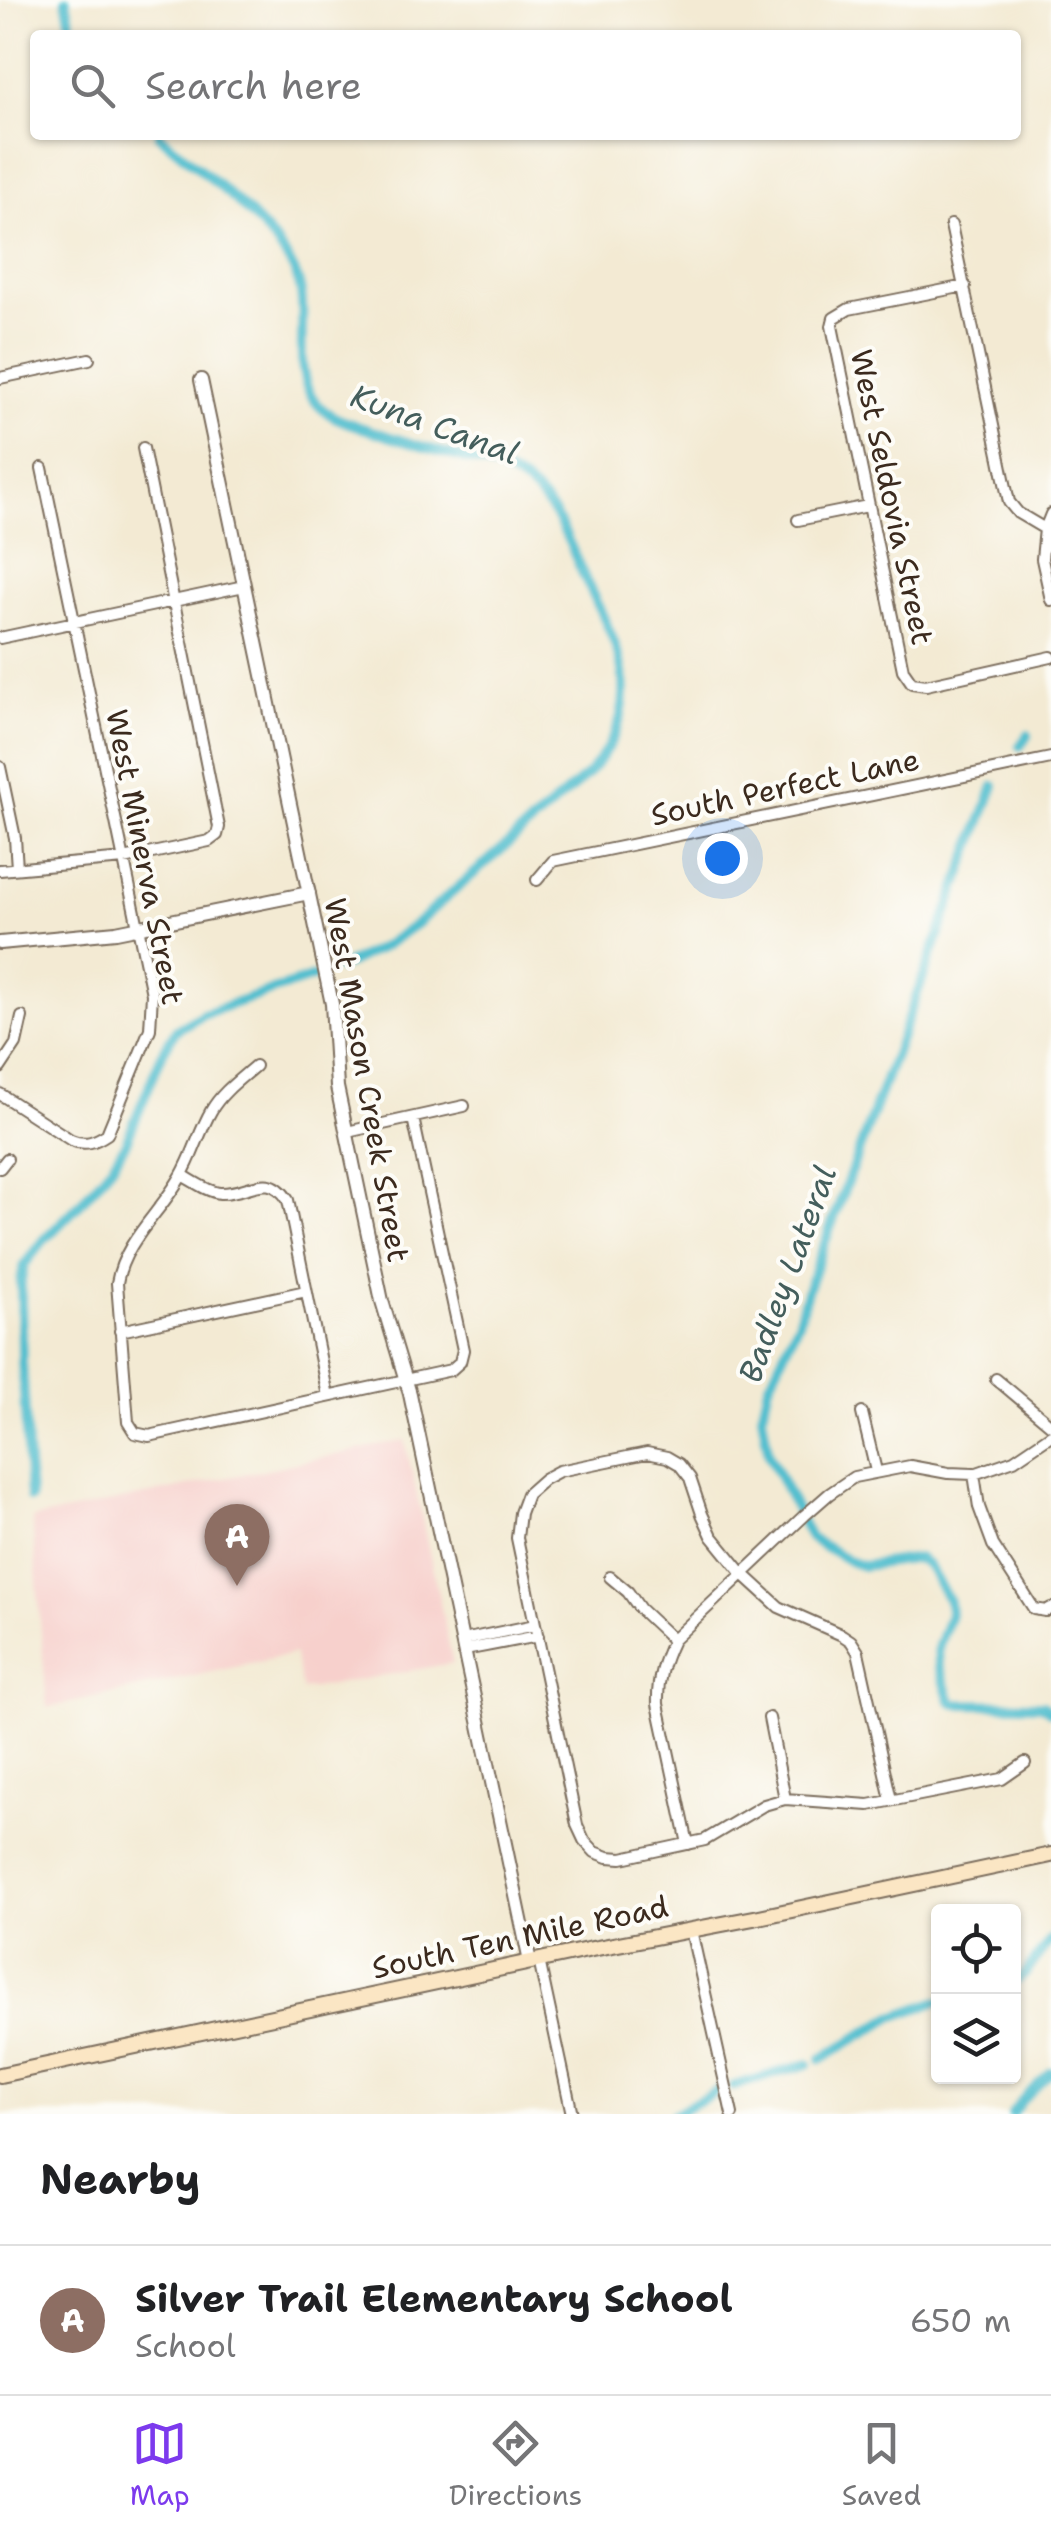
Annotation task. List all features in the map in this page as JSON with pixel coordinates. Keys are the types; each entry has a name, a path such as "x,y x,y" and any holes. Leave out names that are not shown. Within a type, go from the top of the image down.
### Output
{"main road":[{"name":"South Ten Mile Road","path":"0,2075 1051,1855"}],"street":[{"path":"952,224 1009,502 1018,513 1048,528"},
{"name":"West Seldovia Street","path":"964,286 849,309 834,318 832,336 903,670 912,683 926,685 1051,657"},
{"path":"0,378 89,360"},
{"name":"West Mason Creek Street","path":"201,380 332,1004 337,1087 346,1132 382,1301 406,1379 534,1961"},
{"path":"0,870 124,859 209,841 217,835 220,826 143,448"},
{"name":"West Minerva Street","path":"0,1094 71,1140 80,1144 98,1140 107,1134 150,1029 153,1012 42,468"},
{"path":"798,520 868,506"},
{"path":"1051,514 1042,559 1051,600"},
{"path":"0,638 244,586"},
{"name":"South Perfect Lane","path":"537,880 553,860 1051,758"},
{"path":"0,767 15,838 17,868"},
{"path":"0,943 138,928 309,893"},
{"path":"0,1068 16,1044 22,1017"},
{"path":"255,1066 226,1091 210,1112 182,1175 119,1268 128,1422 136,1434 148,1436 451,1370 460,1362 463,1350 413,1118"},
{"path":"346,1132 464,1106"},
{"path":"182,1175 216,1192 268,1184 280,1188 288,1200 328,1396"},
{"path":"120,1332 306,1291"},
{"path":"996,1379 1051,1425"},
{"path":"862,1413 876,1471"},
{"path":"688,1844 658,1704 662,1664 673,1640 794,1525 854,1477 910,1466 974,1474 1014,1460 1051,1435"},
{"path":"891,1800 858,1652 842,1635 778,1607 743,1574 712,1536 690,1478 679,1464 668,1456 648,1453 559,1471 527,1494 516,1538 577,1825 595,1852 622,1858 688,1844 720,1832 764,1804 785,1799 869,1805 1002,1778 1025,1763"},
{"path":"974,1474 979,1507 993,1546 1034,1609 1051,1608"},
{"path":"610,1576 673,1640"},
{"path":"464,1645 536,1630"},
{"path":"769,1718 785,1799"},
{"path":"692,1930 732,2114"},
{"path":"534,1961 572,2114"}],"shaded area":[{"path":"405,1440 453,1663 302,1690 294,1654 47,1708 32,1519"}],"waterway":[{"name":"Kuna Canal","path":"66,0 72,30"},
{"name":"Kuna Canal","path":"165,140 259,223 290,264 302,297 304,375 319,406 347,423 499,469 528,486 561,525 610,631 620,662 624,694 621,716 608,747 587,775 416,924 384,946 339,968"},
{"name":"Badley Lateral","path":"1020,746 1028,735"},
{"name":"Badley Lateral","path":"994,786 798,1322 769,1385 762,1415 769,1455 810,1538 863,1566 918,1558 927,1564 949,1601 950,1614 938,1648 939,1666 951,1701 1043,1705 1051,1712"},
{"name":"Kuna Canal","path":"30,1498 22,1361 24,1265 112,1166 176,1030 203,1014 313,977"},
{"name":"Badley Lateral","path":"1021,1977 1051,1939"},
{"name":"Badley Lateral","path":"821,2059 890,2018 931,2003"},
{"name":"Badley Lateral","path":"733,2086 808,2064"},
{"path":"1012,2114 1051,2072"},
{"name":"Badley Lateral","path":"674,2114 719,2090"}],"place":[{"name":"Silver Trail Elementary School","path":"237,1586"}]}
